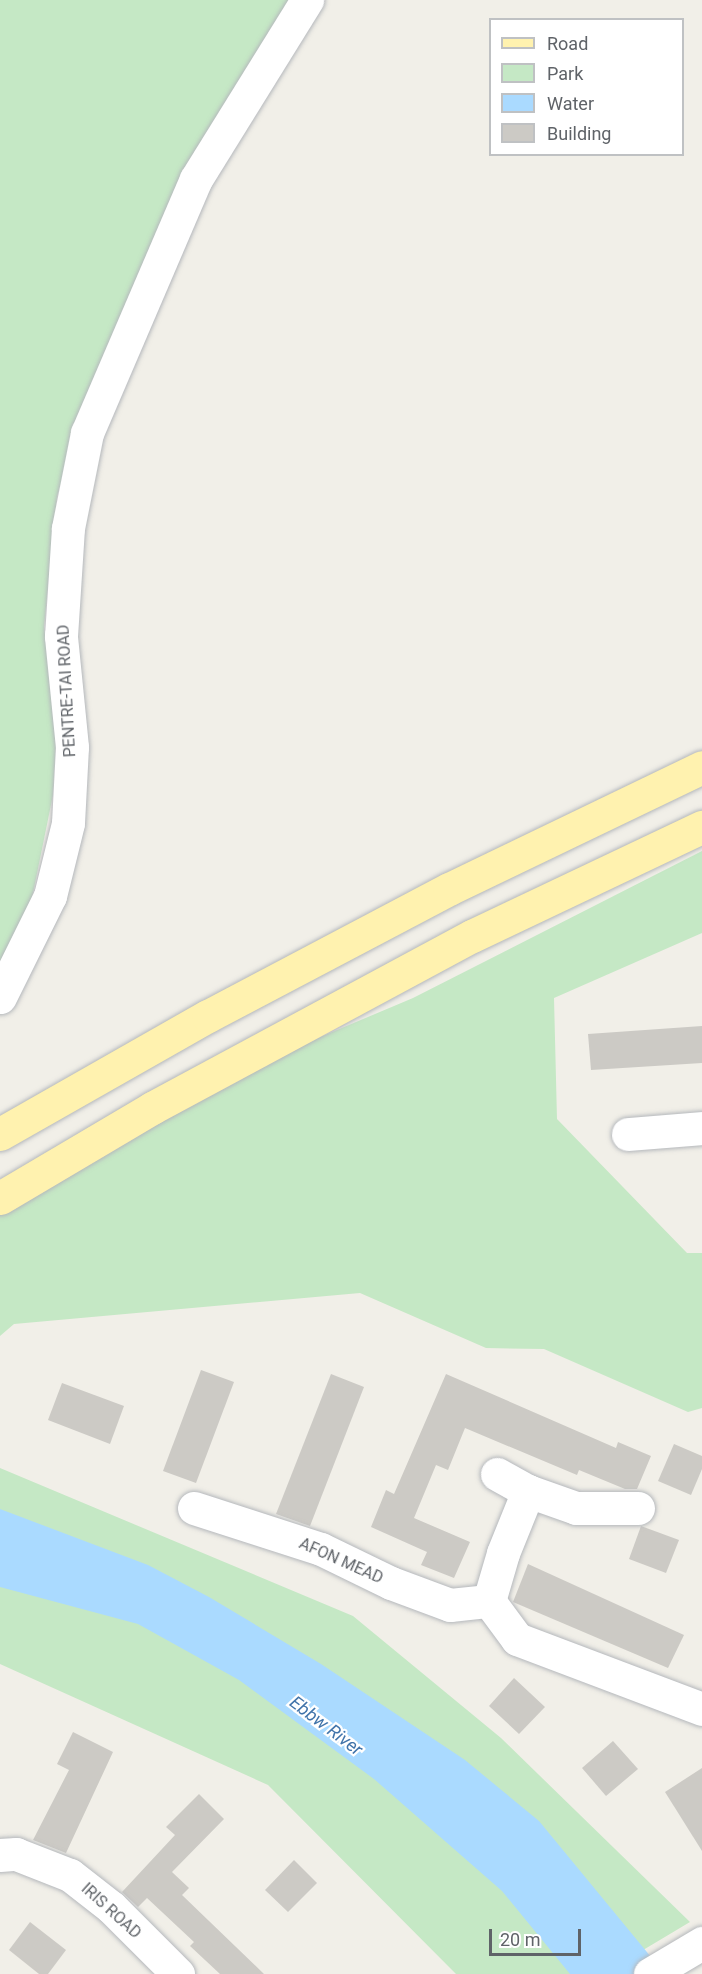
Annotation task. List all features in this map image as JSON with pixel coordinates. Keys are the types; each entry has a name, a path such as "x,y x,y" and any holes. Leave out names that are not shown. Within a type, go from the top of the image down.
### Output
{"main road":[{"path":"0,1134 208,1016 449,889 702,767"},
{"path":"0,1198 152,1108 472,936 702,827"}],"street":[{"name":"PENTRE-TAI ROAD","path":"0,997 50,896 68,824 72,747 61,636 68,528 87,433 196,179 307,0"},
{"path":"628,1134 702,1128"},
{"path":"497,1474 528,1491 576,1508 638,1508"},
{"path":"528,1491 489,1601 517,1639 702,1709"},
{"name":"AFON MEAD","path":"194,1508 321,1549 391,1583 450,1605 489,1601"},
{"name":"IRIS ROAD","path":"0,1856 16,1854 70,1875 111,1906 178,1974"},
{"path":"650,1974 702,1943"}],"green space":[{"path":"0,0 289,0 92,393 57,496 44,627 57,723 53,795 32,898 0,968"},
{"path":"702,851 702,933 554,998 557,1119 687,1253 702,1253 702,1408 688,1412 544,1349 486,1348 360,1293 14,1324 0,1336 0,1198 152,1108 413,998"},
{"path":"0,1468 353,1616 501,1738 690,1922 603,1974 456,1974 268,1785 0,1664"}],"water":[{"name":"Ebbw River","path":"0,1509 148,1565 209,1597 321,1664 465,1760 539,1821 665,1974 570,1974 502,1891 374,1779 239,1680 138,1624 0,1587"}],"building":[{"path":"702,1026 702,1063 591,1070 588,1034"},
{"path":"201,1370 234,1382 196,1483 163,1471"},
{"path":"331,1374 364,1387 310,1526 276,1514"},
{"path":"446,1374 616,1448 618,1442 651,1456 637,1489 625,1489 579,1470 577,1475 465,1428 448,1470 436,1465 414,1518 470,1542 454,1578 421,1565 427,1552 371,1527 386,1490 394,1494"},
{"path":"62,1383 124,1406 110,1444 48,1420"},
{"path":"674,1444 702,1456 702,1469 691,1495 658,1481"},
{"path":"641,1526 679,1540 666,1573 629,1559"},
{"path":"528,1564 684,1635 668,1668 513,1602"},
{"path":"514,1678 545,1707 519,1734 489,1706"},
{"path":"73,1732 113,1752 66,1853 33,1840 69,1770 57,1764"},
{"path":"613,1741 638,1769 606,1796 582,1768"},
{"path":"702,1768 702,1851 665,1792"},
{"path":"199,1794 224,1819 172,1872 189,1888 182,1895 264,1974 220,1974 190,1946 194,1942 147,1898 138,1907 122,1892 175,1835 166,1827"},
{"path":"294,1860 317,1883 288,1912 265,1890"},
{"path":"30,1922 66,1950 48,1974 39,1974 9,1950"}]}
